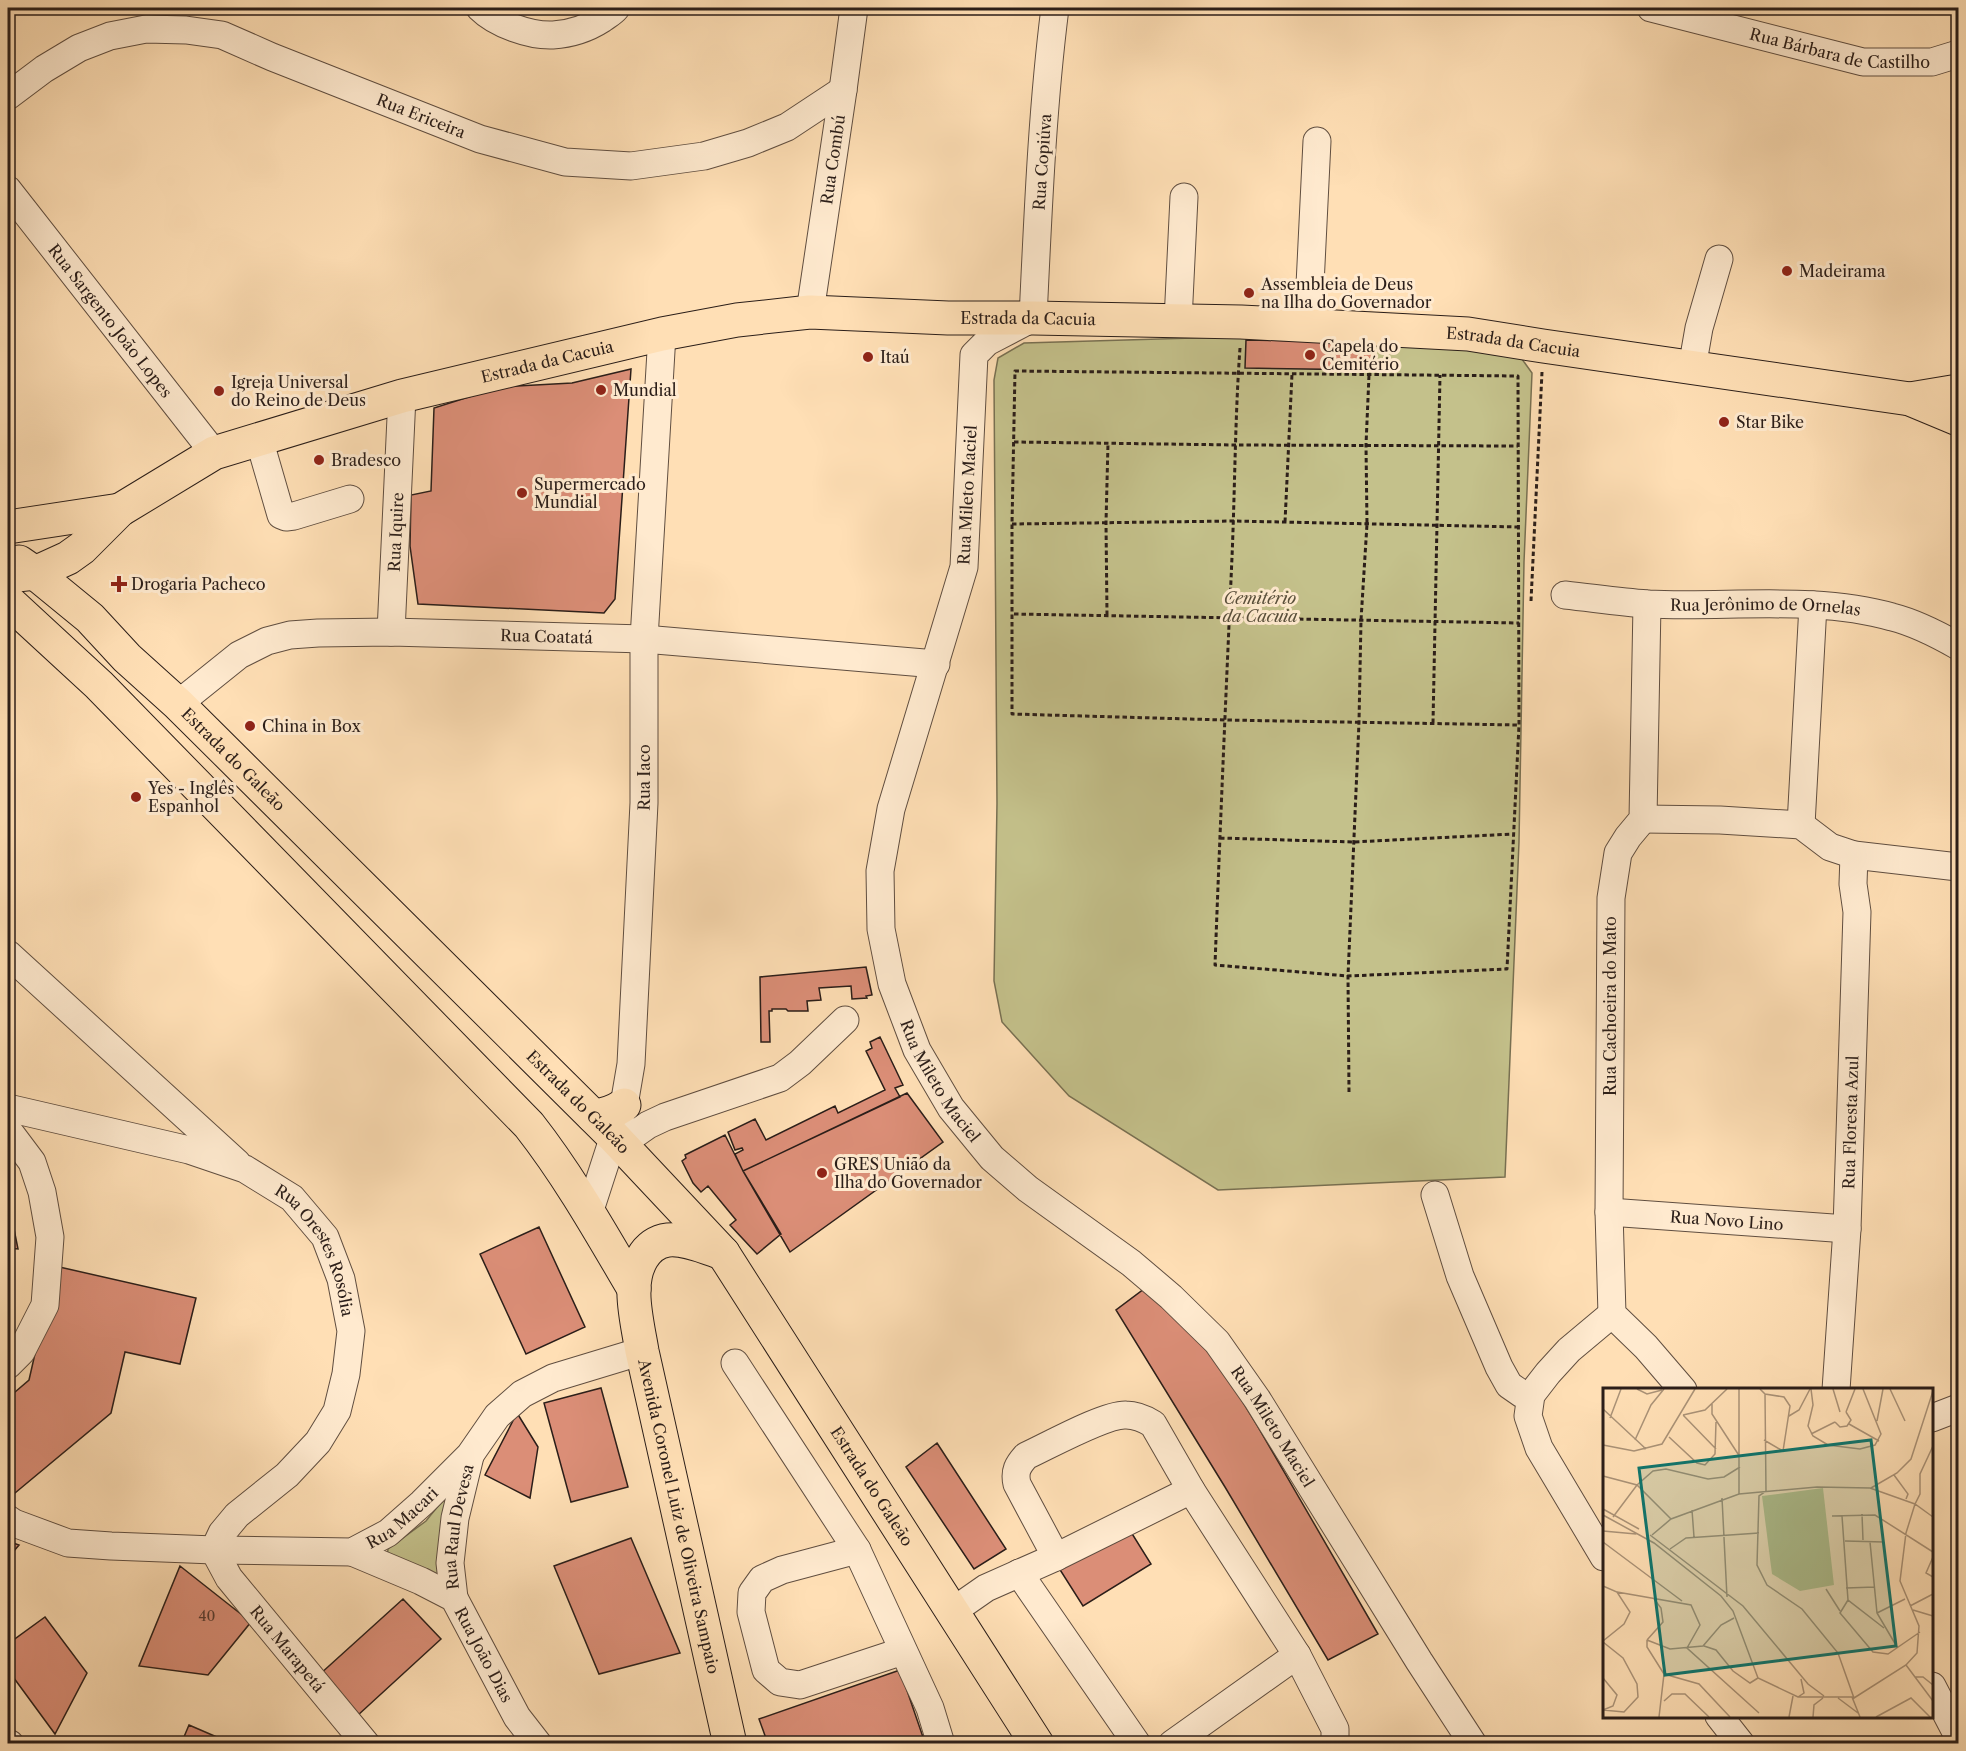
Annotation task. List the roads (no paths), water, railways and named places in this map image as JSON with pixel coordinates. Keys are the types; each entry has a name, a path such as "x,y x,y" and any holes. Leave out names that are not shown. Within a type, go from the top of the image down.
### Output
{"main road":[{"name":"Estrada da Cacuia","path":"21,574 68,558 120,510 214,453 402,396 662,334 737,320 810,312 948,318 1241,322 1468,333 1910,399 1959,419"},
{"path":"1910,399 1959,391"},
{"name":"Estrada da Cacuia","path":"8,528 120,510"},
{"name":"Estrada do Galeão","path":"8,554 21,574 90,618 127,658 178,705 609,1132 723,1253 1037,1743"},
{"path":"8,601 99,685 529,1125 551,1154 589,1213 634,1289"},
{"path":"99,685 127,658"},
{"path":"609,1132 603,1115 624,1105"},
{"path":"634,1289 641,1257 653,1246 667,1240 685,1241 723,1253"},
{"name":"Avenida Coronel Luiz de Oliveira Sampaio","path":"634,1289 642,1351 730,1743"}],"street":[{"path":"480,8 487,15 520,30 553,35 588,27 616,8"},
{"name":"Rua Combú","path":"810,312 853,8"},
{"name":"Rua Copiúva","path":"1034,318 1039,195 1050,44 1055,8"},
{"name":"Rua Bárbara de Castilho","path":"1651,8 1863,62 1932,62 1959,54"},
{"name":"Rua Ericeira","path":"8,96 44,69 79,48 110,36 146,28 186,30 222,35 480,139 566,162 632,166 704,156 748,143 787,127 843,90"},
{"path":"1308,326 1317,141"},
{"name":"Rua Sargento João Lopes","path":"8,190 214,453"},
{"path":"1178,321 1184,197"},
{"path":"1692,368 1699,328 1719,259"},
{"path":"948,318 967,340 974,355 987,342 1034,318"},
{"name":"Rua Iaco","path":"624,1105 631,1064 644,803 644,639 662,334"},
{"name":"Rua Mileto Maciel","path":"974,355 964,567 891,809 880,871 881,929 892,984 917,1050 951,1108 992,1158 1028,1189 1131,1263 1171,1297 1217,1342 1257,1399 1419,1661 1473,1743"},
{"name":"Rua Iquire","path":"391,632 402,396"},
{"path":"259,439 281,515 294,516 350,499"},
{"name":"Rua Jerônimo de Ornelas","path":"1565,595 1647,603 1813,605 1859,609 1926,628 1959,646"},
{"path":"1647,603 1643,819 1720,820 1801,825 1830,847 1854,855 1959,867"},
{"path":"1801,825 1813,605"},
{"name":"Rua Coatatá","path":"178,705 238,655 267,641 290,635 391,632 644,639 936,664"},
{"name":"Rua Cachoeira do Mato","path":"1612,1314 1609,1212 1611,898 1618,853 1643,819"},
{"name":"Rua Floresta Azul","path":"1836,1388 1847,1229 1857,912 1853,884 1854,855"},
{"path":"8,954 245,1169"},
{"path":"589,1213 609,1132 648,1125 665,1117 780,1078 800,1063 845,1020"},
{"name":"Rua Orestes Rosólia","path":"8,1108 189,1150 245,1169 292,1198 325,1237 341,1279 351,1331 346,1374 337,1411 318,1442 287,1475 237,1515 222,1533 214,1550"},
{"path":"8,1130 32,1162 42,1192 50,1237 45,1305 21,1352 8,1365"},
{"path":"1435,1195 1460,1276 1499,1367 1509,1384 1522,1394 1531,1395"},
{"name":"Rua Novo Lino","path":"1609,1212 1847,1229"},
{"path":"1603,1554 1539,1448 1528,1416 1531,1395 1569,1350 1612,1314 1646,1347 1682,1388"},
{"name":"Rua Macari","path":"8,1519 14,1524 68,1543 214,1550 351,1552 388,1533 422,1503 470,1455 497,1416 522,1394 553,1378 642,1351"},
{"path":"735,1363 857,1550 930,1708 941,1743"},
{"path":"1933,1418 1959,1408"},
{"path":"1056,1557 1017,1484 1015,1474 1018,1465 1026,1456 1111,1416 1127,1414 1153,1424 1191,1490 1297,1655 1335,1729 1335,1743"},
{"name":"Rua Raul Devesa","path":"454,1598 450,1563 455,1518 470,1455"},
{"path":"952,1611 986,1588 1056,1557 1191,1490"},
{"name":"Rua Marapetá","path":"214,1550 229,1578 366,1743"},
{"path":"857,1550 782,1570 762,1579 752,1593 751,1612 766,1670 780,1682 800,1685 903,1651"},
{"name":"Rua João Dias","path":"351,1552 421,1581 454,1598 517,1717 538,1743"},
{"path":"1019,1573 1137,1743"},
{"path":"1172,1743 1297,1655"},
{"path":"1933,1688 1959,1736"},
{"path":"1721,1718 1741,1743"}],"place":[{"name":"Madeirama","path":"1787,271"},
{"name":"Assembleia de Deus na Ilha do Governador","path":"1249,293"},
{"name":"Capela do Cemitério","path":"1310,355"},
{"name":"Itaú","path":"868,357"},
{"name":"Mundial","path":"601,390"},
{"name":"Igreja Universal do Reino de Deus","path":"219,391"},
{"name":"Star Bike","path":"1724,422"},
{"name":"Bradesco","path":"319,460"},
{"name":"Supermercado Mundial","path":"522,493"},
{"name":"Drogaria Pacheco","path":"119,584"},
{"name":"China in Box","path":"250,726"},
{"name":"Yes - Inglês Espanhol","path":"136,797"},
{"name":"GRES União da Ilha do Governador","path":"822,1173"}],"park label":[{"name":"Cemitério da Cacuia","path":"1260,607"}]}
